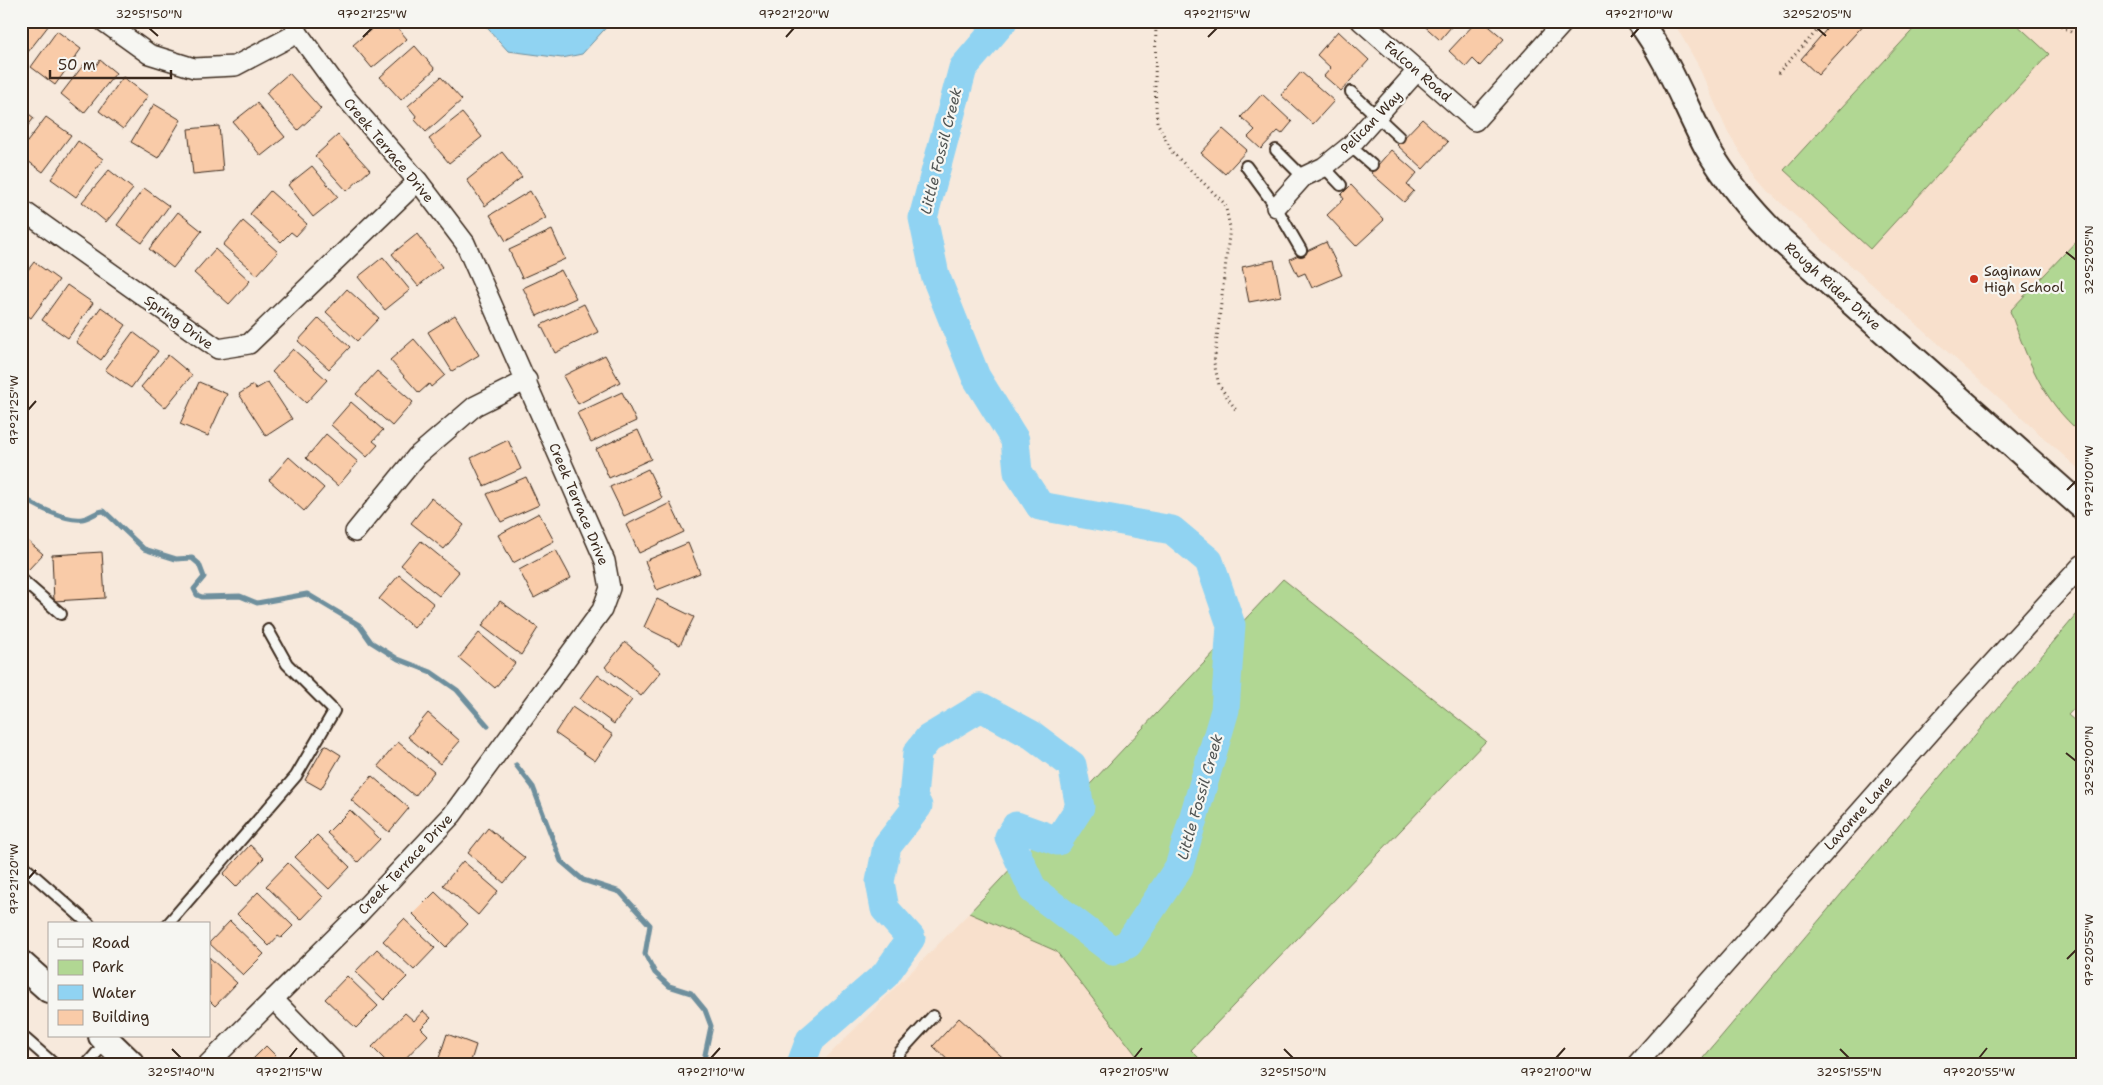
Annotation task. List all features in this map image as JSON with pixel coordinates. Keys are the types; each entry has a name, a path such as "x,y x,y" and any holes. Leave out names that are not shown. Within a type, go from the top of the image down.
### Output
{"main road":[{"path":"21,964 48,988"},
{"path":"104,1039 131,1064"}],"street":[{"path":"103,21 149,54 194,68 235,66 296,27"},
{"name":"Falcon Road","path":"1361,21 1475,121 1565,21"},
{"name":"Rough Rider Drive","path":"1639,21 1657,46 1717,164 1745,202 1782,241 2082,507"},
{"name":"Creek Terrace Drive","path":"208,1064 354,919 452,815 602,610 610,588 605,561 527,380 465,243 418,181 344,96 296,27"},
{"name":"Pelican Way","path":"1276,207 1303,177 1324,167 1350,146 1417,71"},
{"name":"Spring Drive","path":"21,209 218,350 250,344 418,181"},
{"path":"355,532 417,456 475,406 527,380"},
{"name":"Lavonne Lane","path":"1637,1064 1950,709 2082,565"},
{"path":"273,999 336,1064"}],"lane":[{"path":"1352,92 1398,137"},
{"path":"1350,146 1372,164"},
{"path":"1276,150 1303,177"},
{"path":"1246,166 1276,207 1301,250"},
{"path":"1324,167 1341,184"},
{"path":"21,579 61,614"},
{"path":"170,922 296,776 334,711 288,664 268,630"},
{"path":"21,864 87,922"},
{"path":"894,1064 900,1052 933,1016"},
{"path":"21,1035 54,1064"},
{"path":"87,1064 104,1039"}],"path":[{"path":"1156,21 1155,87 1158,122 1172,152 1225,204 1230,227 1214,363 1219,385 1236,410"},
{"path":"1778,73 1826,21"},
{"path":"2053,21 2071,32 2082,33"}],"shaded area":[{"name":"Saginaw High School","path":"1673,21 2082,21 2082,472 1771,194 1753,173 1728,133 1698,65"},
{"path":"969,913 1056,951 1143,1064 820,1064"}],"green space":[{"path":"1921,21 2013,21 2049,54 1870,249 1784,170"},
{"path":"2082,235 2082,434 2056,407 2037,378 2010,311"},
{"path":"1283,579 1486,741 1191,1050 1205,1064 1143,1064 1056,951 969,913"},
{"path":"2082,608 2082,700 2068,715 2082,727 2082,1064 1698,1064"}],"water":[{"path":"481,21 612,21 582,54 562,58 508,51"}],"building":[{"path":"21,21 44,21 49,25 21,61"},
{"path":"381,21 392,21 407,39 372,68 353,45"},
{"path":"1244,21 1278,21 1245,26"},
{"path":"1419,21 1456,21 1440,40"},
{"path":"1477,21 1483,21 1504,39 1480,66 1473,59 1466,67 1449,51"},
{"path":"1828,21 1867,21 1818,75 1801,59 1826,30 1823,27"},
{"path":"57,31 81,49 55,85 31,67"},
{"path":"1338,31 1369,60 1341,91 1324,76 1331,68 1317,55"},
{"path":"415,46 435,69 401,100 380,77"},
{"path":"100,60 116,73 84,113 61,94 85,63 93,70"},
{"path":"1301,72 1334,101 1313,124 1281,95"},
{"path":"289,73 321,109 298,130 266,93"},
{"path":"123,77 148,96 123,129 99,111"},
{"path":"441,77 462,100 426,132 414,119 417,117 408,106"},
{"path":"1262,94 1292,122 1282,134 1278,131 1261,149 1248,137 1255,130 1241,117"},
{"path":"257,103 285,137 261,156 233,122"},
{"path":"154,104 181,120 158,158 131,142"},
{"path":"21,108 34,118 21,134"},
{"path":"462,113 482,137 449,163 429,139"},
{"path":"46,117 71,135 43,172 21,156 21,150"},
{"path":"1422,119 1448,142 1423,169 1397,145"},
{"path":"219,126 223,171 193,174 188,129"},
{"path":"1223,129 1247,150 1225,174 1201,153"},
{"path":"338,135 370,170 347,191 315,156"},
{"path":"78,141 103,159 76,197 51,179"},
{"path":"1391,150 1417,173 1407,185 1414,191 1404,202 1371,173"},
{"path":"502,152 522,177 485,206 467,180"},
{"path":"312,166 338,197 313,217 288,185"},
{"path":"109,170 133,189 106,222 82,202"},
{"path":"1351,185 1384,220 1356,246 1327,215 1344,199 1341,195"},
{"path":"144,188 169,206 142,243 117,225"},
{"path":"270,191 307,224 296,236 291,232 281,242 250,214"},
{"path":"530,191 546,218 506,241 490,215"},
{"path":"178,212 202,231 173,268 149,249"},
{"path":"243,221 278,252 257,275 223,245"},
{"path":"552,230 565,259 522,278 509,250"},
{"path":"417,234 442,267 418,286 392,254"},
{"path":"1326,242 1342,275 1312,288 1305,273 1298,276 1290,259"},
{"path":"215,249 250,281 229,304 194,273"},
{"path":"21,250 27,254 21,263"},
{"path":"383,257 410,290 385,310 358,277"},
{"path":"1274,260 1281,296 1249,302 1242,267"},
{"path":"34,262 59,280 31,318 21,311 21,279"},
{"path":"561,270 576,298 537,316 523,288"},
{"path":"67,285 93,303 68,338 42,320"},
{"path":"347,289 379,318 357,341 326,312"},
{"path":"584,304 598,332 555,353 541,325"},
{"path":"101,307 126,325 101,360 76,342"},
{"path":"455,315 479,355 452,371 428,332"},
{"path":"319,318 350,347 329,369 298,341"},
{"path":"133,332 158,351 131,388 105,370"},
{"path":"414,339 445,375 431,387 429,384 419,393 390,360"},
{"path":"293,349 327,380 306,403 272,372"},
{"path":"168,355 192,375 165,408 141,387"},
{"path":"605,355 620,382 578,404 563,376"},
{"path":"377,371 413,402 392,426 356,394"},
{"path":"199,382 227,394 208,436 180,424"},
{"path":"268,382 292,419 266,436 239,394 253,385 256,389"},
{"path":"622,392 636,421 591,442 577,413"},
{"path":"351,402 383,430 373,441 378,445 367,457 331,425"},
{"path":"638,430 651,459 609,478 596,449"},
{"path":"326,434 358,462 338,486 306,458"},
{"path":"508,440 521,469 484,486 471,458"},
{"path":"289,457 324,488 304,511 269,480"},
{"path":"648,469 662,498 624,516 610,487"},
{"path":"526,477 539,505 501,522 487,494"},
{"path":"431,498 464,525 444,549 411,523"},
{"path":"670,503 684,532 639,553 626,525"},
{"path":"539,513 554,541 513,563 498,535"},
{"path":"21,535 43,554 28,570 21,564"},
{"path":"421,541 459,572 439,596 401,565"},
{"path":"688,543 700,573 657,590 645,561"},
{"path":"556,550 571,578 534,598 519,570"},
{"path":"102,552 105,598 54,601 52,555"},
{"path":"399,575 434,604 414,628 379,599"},
{"path":"657,599 694,617 680,645 644,627"},
{"path":"500,601 538,628 521,655 482,626"},
{"path":"479,633 515,663 495,688 459,658"},
{"path":"625,642 661,672 641,696 605,667"},
{"path":"598,675 632,700 614,724 580,699"},
{"path":"572,707 613,735 595,761 555,733"},
{"path":"428,713 460,741 440,764 408,737"},
{"path":"398,742 434,772 415,796 378,766"},
{"path":"325,745 341,755 321,789 305,780"},
{"path":"372,776 409,808 389,832 351,800"},
{"path":"350,810 380,839 358,862 327,833"},
{"path":"488,828 525,858 504,883 468,853"},
{"path":"317,835 350,867 329,889 295,857"},
{"path":"250,845 264,858 236,887 223,874"},
{"path":"463,861 498,891 478,915 443,885"},
{"path":"288,863 323,897 301,920 266,886"},
{"path":"258,892 293,926 281,938 278,936 269,946 237,914"},
{"path":"435,892 468,924 446,947 413,914"},
{"path":"404,919 435,948 414,970 383,941"},
{"path":"230,921 264,954 243,975 210,942"},
{"path":"377,949 407,977 384,1000 355,972"},
{"path":"210,958 237,983 215,1006 210,1001"},
{"path":"347,976 378,1006 356,1028 325,999"},
{"path":"423,1011 431,1018 421,1028 428,1035 400,1064 389,1064 372,1047 405,1013 414,1021"},
{"path":"959,1018 1010,1064 952,1064 933,1046"},
{"path":"447,1034 476,1045 470,1064 437,1064"},
{"path":"266,1046 284,1064 248,1064"}],"waterway":[{"name":"Little Fossil Creek","path":"801,1064 810,1040 885,975 911,938 885,909 880,882 887,846 918,806 913,798 917,753 928,739 981,707 1032,735 1072,765 1080,807 1058,841 1016,826 1009,837 1033,890 1113,951 1128,944 1179,867 1225,710 1231,625 1209,561 1172,530 1040,506 1018,472 1015,440 976,377 935,275 923,218 963,68 1003,21"},
{"path":"21,495 41,508 67,518 82,519 104,511 144,549 176,559 192,558 199,564 204,577 194,589 197,595 202,597 240,596 257,603 307,594 359,625 371,642 398,659 431,672 457,690 488,726"},
{"path":"516,765 533,787 561,861 583,880 620,892 650,925 645,954 655,973 669,986 691,993 705,1010 711,1026 703,1064"}],"place":[{"name":"Saginaw High School","path":"1974,279"}]}
